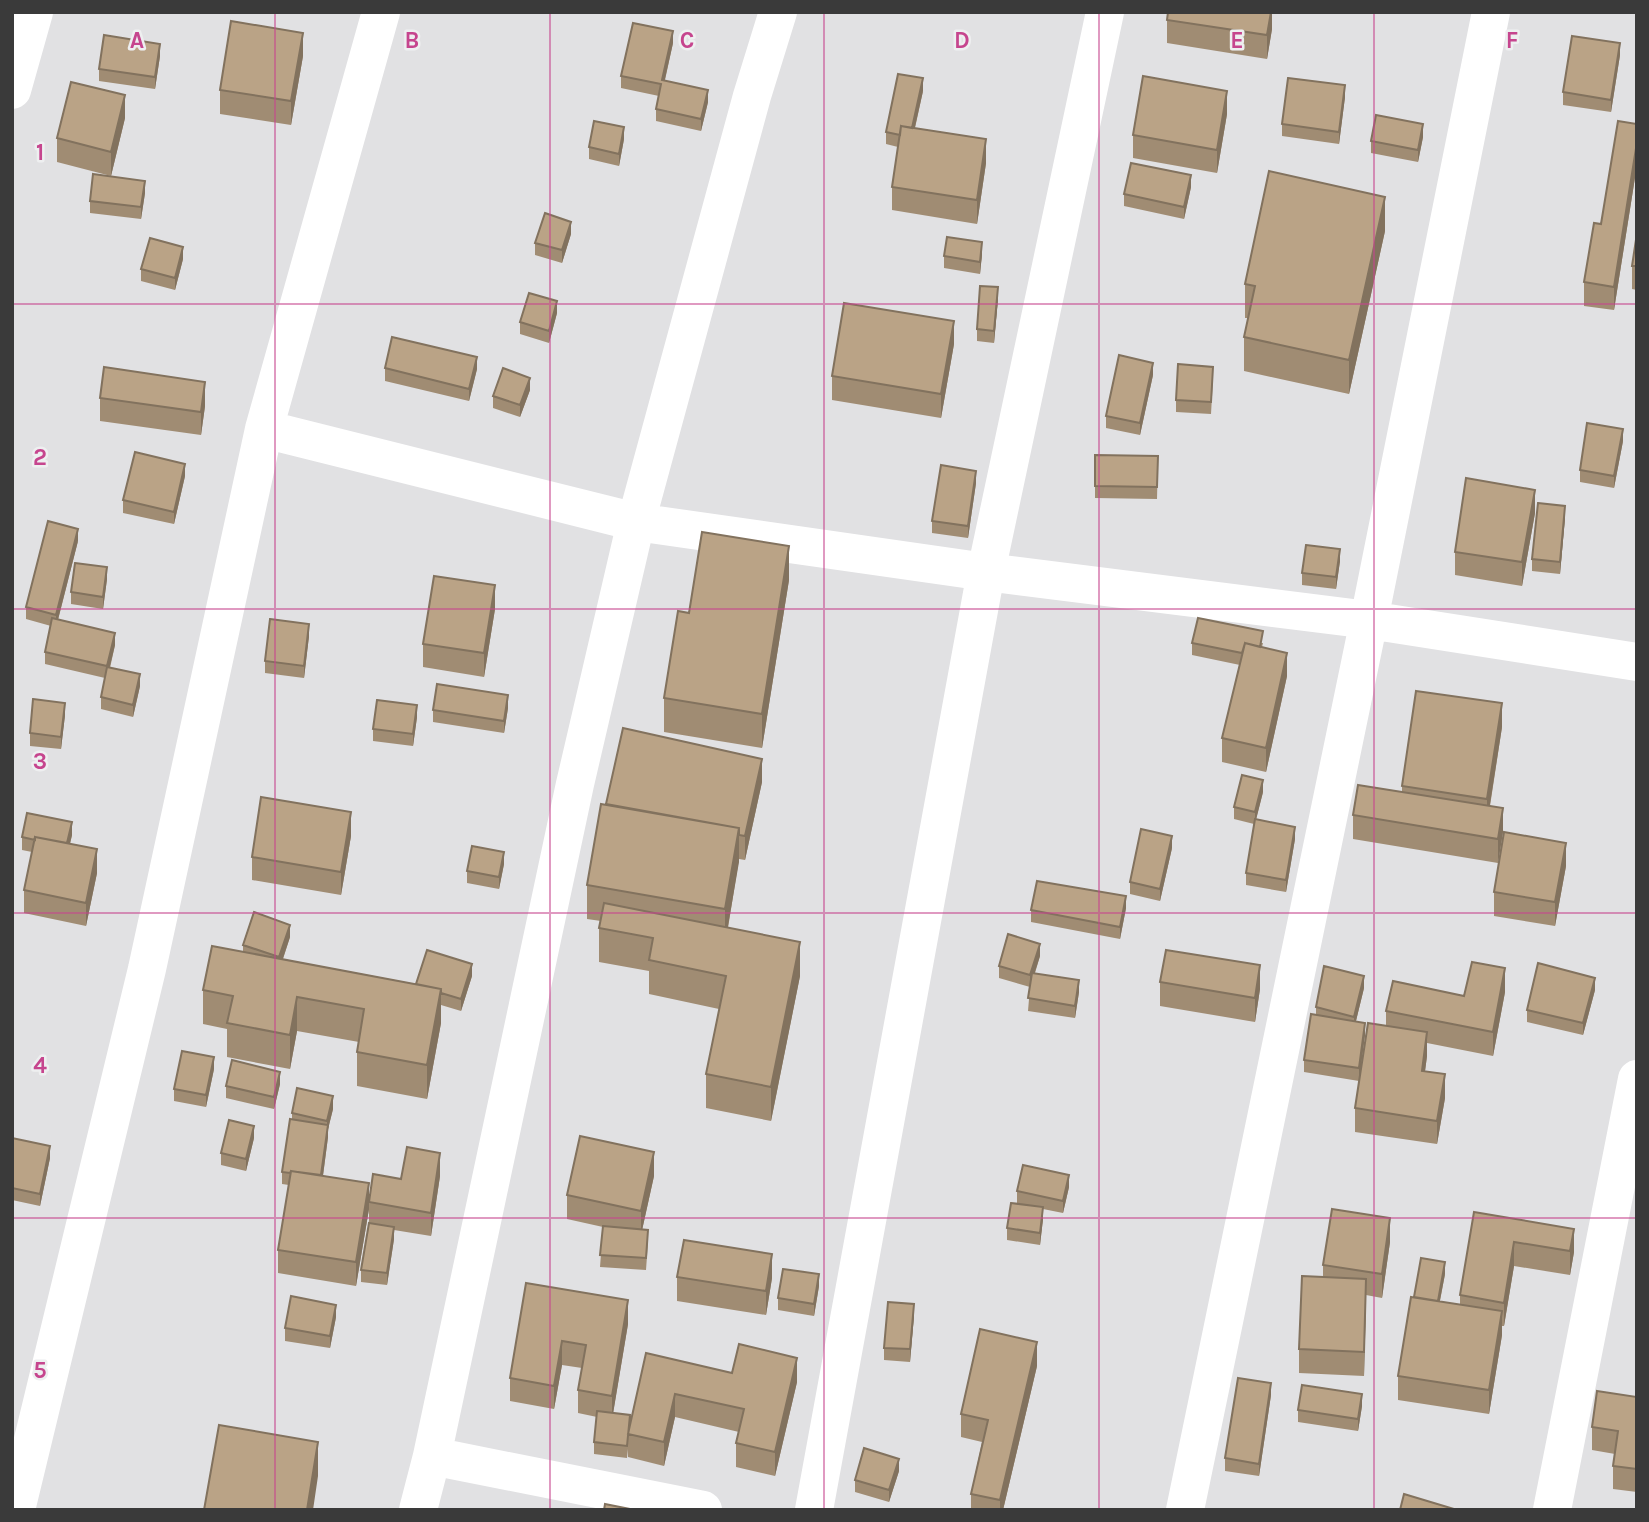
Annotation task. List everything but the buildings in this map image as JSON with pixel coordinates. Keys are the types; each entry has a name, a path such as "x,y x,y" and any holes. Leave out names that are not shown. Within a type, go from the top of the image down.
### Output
{"street":[{"path":"14,79 34,12"},
{"path":"16,1510 147,968 264,429 381,12"},
{"path":"418,1510 432,1456 575,784 636,523 752,96 778,12"},
{"path":"814,1510 986,572 1105,12"},
{"path":"1185,1510 1369,620 1491,12"},
{"path":"264,429 636,523 986,572 1369,620 1637,662"},
{"path":"1552,1510 1637,1079"},
{"path":"432,1456 703,1510"}]}
